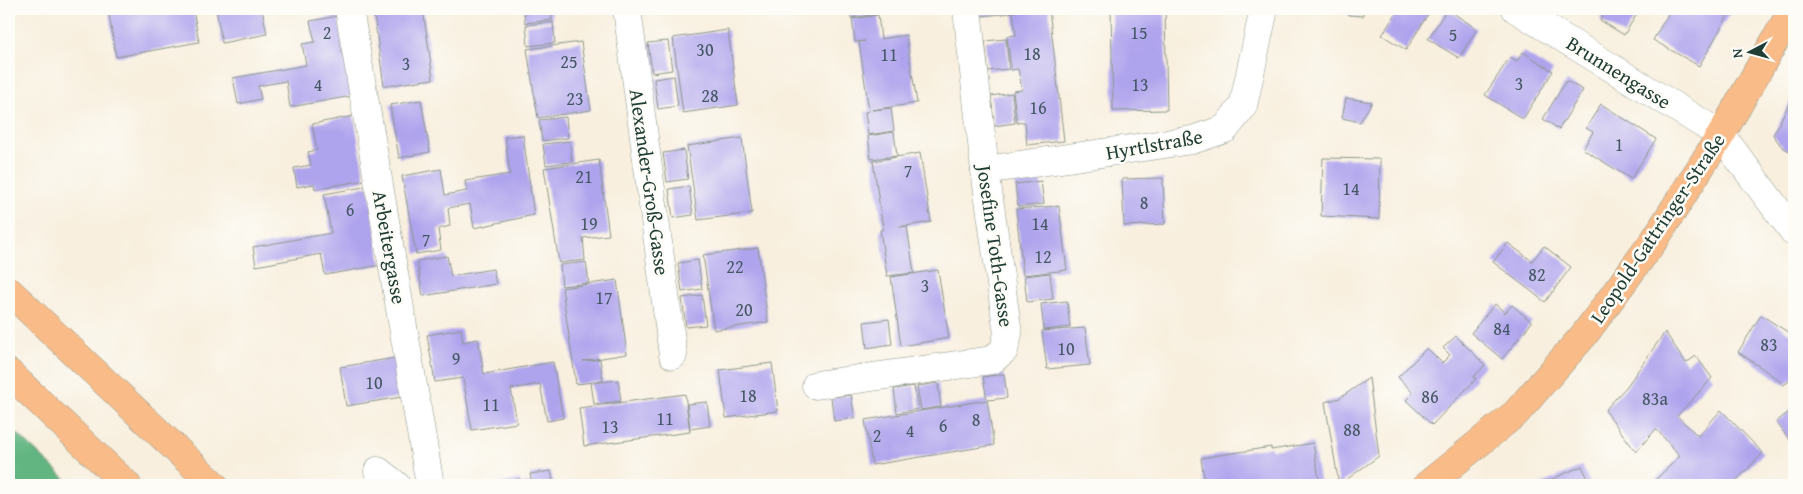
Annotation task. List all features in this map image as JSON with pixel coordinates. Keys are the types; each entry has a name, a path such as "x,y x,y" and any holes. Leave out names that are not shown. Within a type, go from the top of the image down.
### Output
{"main road":[{"name":"Leopold-Gattringer-Straße","path":"1438,482 1516,412 1584,335 1655,239 1721,135 1793,9"},
{"path":"9,291 214,485"},
{"path":"9,373 127,485"}],"street":[{"name":"Arbeitergasse","path":"350,9 430,485"},
{"name":"Alexander-Groß-Gasse","path":"627,9 674,355"},
{"name":"Josefine Toth-Gasse","path":"816,385 992,360 1004,350 1008,334 985,170 967,9"},
{"name":"Hyrtlstraße","path":"985,170 1192,140 1225,129 1243,106 1264,9"},
{"name":"Brunnengasse","path":"1516,9 1721,135"},
{"path":"1721,135 1794,232"}],"green space":[{"path":"9,426 72,485 20,485 9,475"}],"building":[{"path":"108,9 193,9 199,42 116,57"},
{"path":"216,9 262,9 267,34 222,43"},
{"path":"373,9 423,9 433,79 384,86"},
{"path":"524,9 551,9 552,20 525,23"},
{"path":"850,9 876,9 877,14 851,18"},
{"path":"981,9 1002,9 1003,14 982,16"},
{"path":"1005,9 1049,9 1064,141 1027,145 1025,122 1017,123 1013,91 1022,90 1018,69 1011,70 1007,36 1016,35 1013,12 1005,14"},
{"path":"1111,9 1165,9 1167,110 1113,111"},
{"path":"1349,9 1363,9 1363,16 1348,15"},
{"path":"1399,9 1431,9 1406,50 1382,35"},
{"path":"1447,9 1477,29 1459,58 1428,39"},
{"path":"1607,9 1640,9 1624,35 1600,20"},
{"path":"1671,9 1732,9 1699,66 1653,40"},
{"path":"878,15 881,39 906,35 917,103 872,110 891,108 894,131 868,135 865,112 869,111 859,42 865,41 855,42 852,19"},
{"path":"338,16 352,96 290,107 286,81 258,86 261,99 238,104 233,78 306,65 302,44 315,42 310,21"},
{"path":"553,22 555,43 528,46 526,25"},
{"path":"728,30 738,105 683,113 673,38"},
{"path":"1006,39 1009,69 988,71 985,41"},
{"path":"668,41 672,70 652,73 648,43"},
{"path":"581,42 591,110 538,118 527,49"},
{"path":"1523,52 1553,71 1523,119 1485,95 1510,57 1517,61"},
{"path":"674,76 678,106 658,109 654,79"},
{"path":"1566,81 1583,90 1559,129 1543,119"},
{"path":"1012,93 1015,123 994,126 991,96"},
{"path":"1794,94 1794,153 1782,147 1773,135"},
{"path":"1346,98 1372,102 1360,122 1342,118"},
{"path":"421,100 430,152 399,158 390,105"},
{"path":"1601,104 1656,139 1631,179 1583,149 1593,132 1586,128"},
{"path":"354,116 365,180 315,189 314,184 297,187 294,168 311,165 308,152 317,150 312,124"},
{"path":"566,117 568,138 542,141 539,120"},
{"path":"894,132 897,156 871,159 868,136"},
{"path":"523,135 534,215 474,228 470,204 448,208 450,226 438,229 441,250 416,254 402,176 441,169 445,195 467,191 465,181 510,174 505,137"},
{"path":"742,138 752,213 698,220 687,146"},
{"path":"570,141 572,162 546,165 543,144"},
{"path":"684,150 688,179 667,182 663,153"},
{"path":"920,153 931,222 899,227 907,226 914,273 887,276 880,230 883,229 873,161"},
{"path":"1323,158 1380,159 1379,219 1321,216"},
{"path":"599,160 609,235 583,238 585,260 559,263 544,168"},
{"path":"1163,178 1165,224 1124,226 1122,179"},
{"path":"1041,181 1044,204 1018,207 1015,184"},
{"path":"369,186 381,265 325,275 321,254 256,266 253,247 331,233 324,194"},
{"path":"689,186 693,215 673,218 669,189"},
{"path":"1059,206 1067,270 1023,275 1016,209"},
{"path":"1508,243 1532,261 1544,246 1571,267 1545,302 1493,262"},
{"path":"758,248 768,322 714,330 703,255"},
{"path":"447,256 451,276 493,269 496,284 423,296 417,261"},
{"path":"698,260 702,289 682,292 678,263"},
{"path":"586,262 589,283 562,286 560,265"},
{"path":"938,270 949,338 901,346 891,277"},
{"path":"1050,273 1053,299 1027,302 1024,276"},
{"path":"617,280 627,354 583,361 600,359 603,381 576,384 562,288"},
{"path":"702,295 706,325 686,327 682,298"},
{"path":"1067,301 1070,327 1044,330 1041,304"},
{"path":"1495,304 1505,313 1512,305 1532,322 1502,359 1471,333"},
{"path":"1761,315 1794,336 1794,377 1784,385 1738,352"},
{"path":"889,319 892,344 867,348 864,322"},
{"path":"1085,328 1090,365 1047,369 1042,331"},
{"path":"461,329 463,342 478,339 484,374 553,362 563,418 547,421 540,384 511,389 517,423 472,430 463,378 435,382 427,335"},
{"path":"1665,332 1686,363 1696,356 1712,378 1677,416 1698,436 1721,410 1763,453 1732,485 1650,485 1680,456 1656,429 1636,452 1605,410 1627,386"},
{"path":"1456,336 1485,365 1474,377 1476,379 1432,425 1406,400 1413,393 1398,377 1427,348 1442,363 1450,355 1443,348"},
{"path":"401,357 408,396 346,406 340,367"},
{"path":"772,363 778,411 726,418 720,370"},
{"path":"1004,374 1007,398 987,400 983,377"},
{"path":"1369,378 1379,456 1339,485 1325,402 1340,398"},
{"path":"618,380 621,401 594,404 591,383"},
{"path":"938,383 941,407 921,410 917,386"},
{"path":"914,386 918,409 897,413 894,389"},
{"path":"685,394 690,432 584,446 579,408"},
{"path":"851,395 855,418 834,421 831,397"},
{"path":"987,400 994,445 872,465 865,420"},
{"path":"707,402 710,426 690,429 687,404"},
{"path":"1794,408 1794,446 1776,422"},
{"path":"1313,443 1320,485 1205,485 1201,458 1271,447 1271,450"},
{"path":"1582,466 1591,485 1539,485"},
{"path":"551,471 554,485 532,485 530,474"},
{"path":"520,479 520,484 530,483 531,485 494,485"}]}
